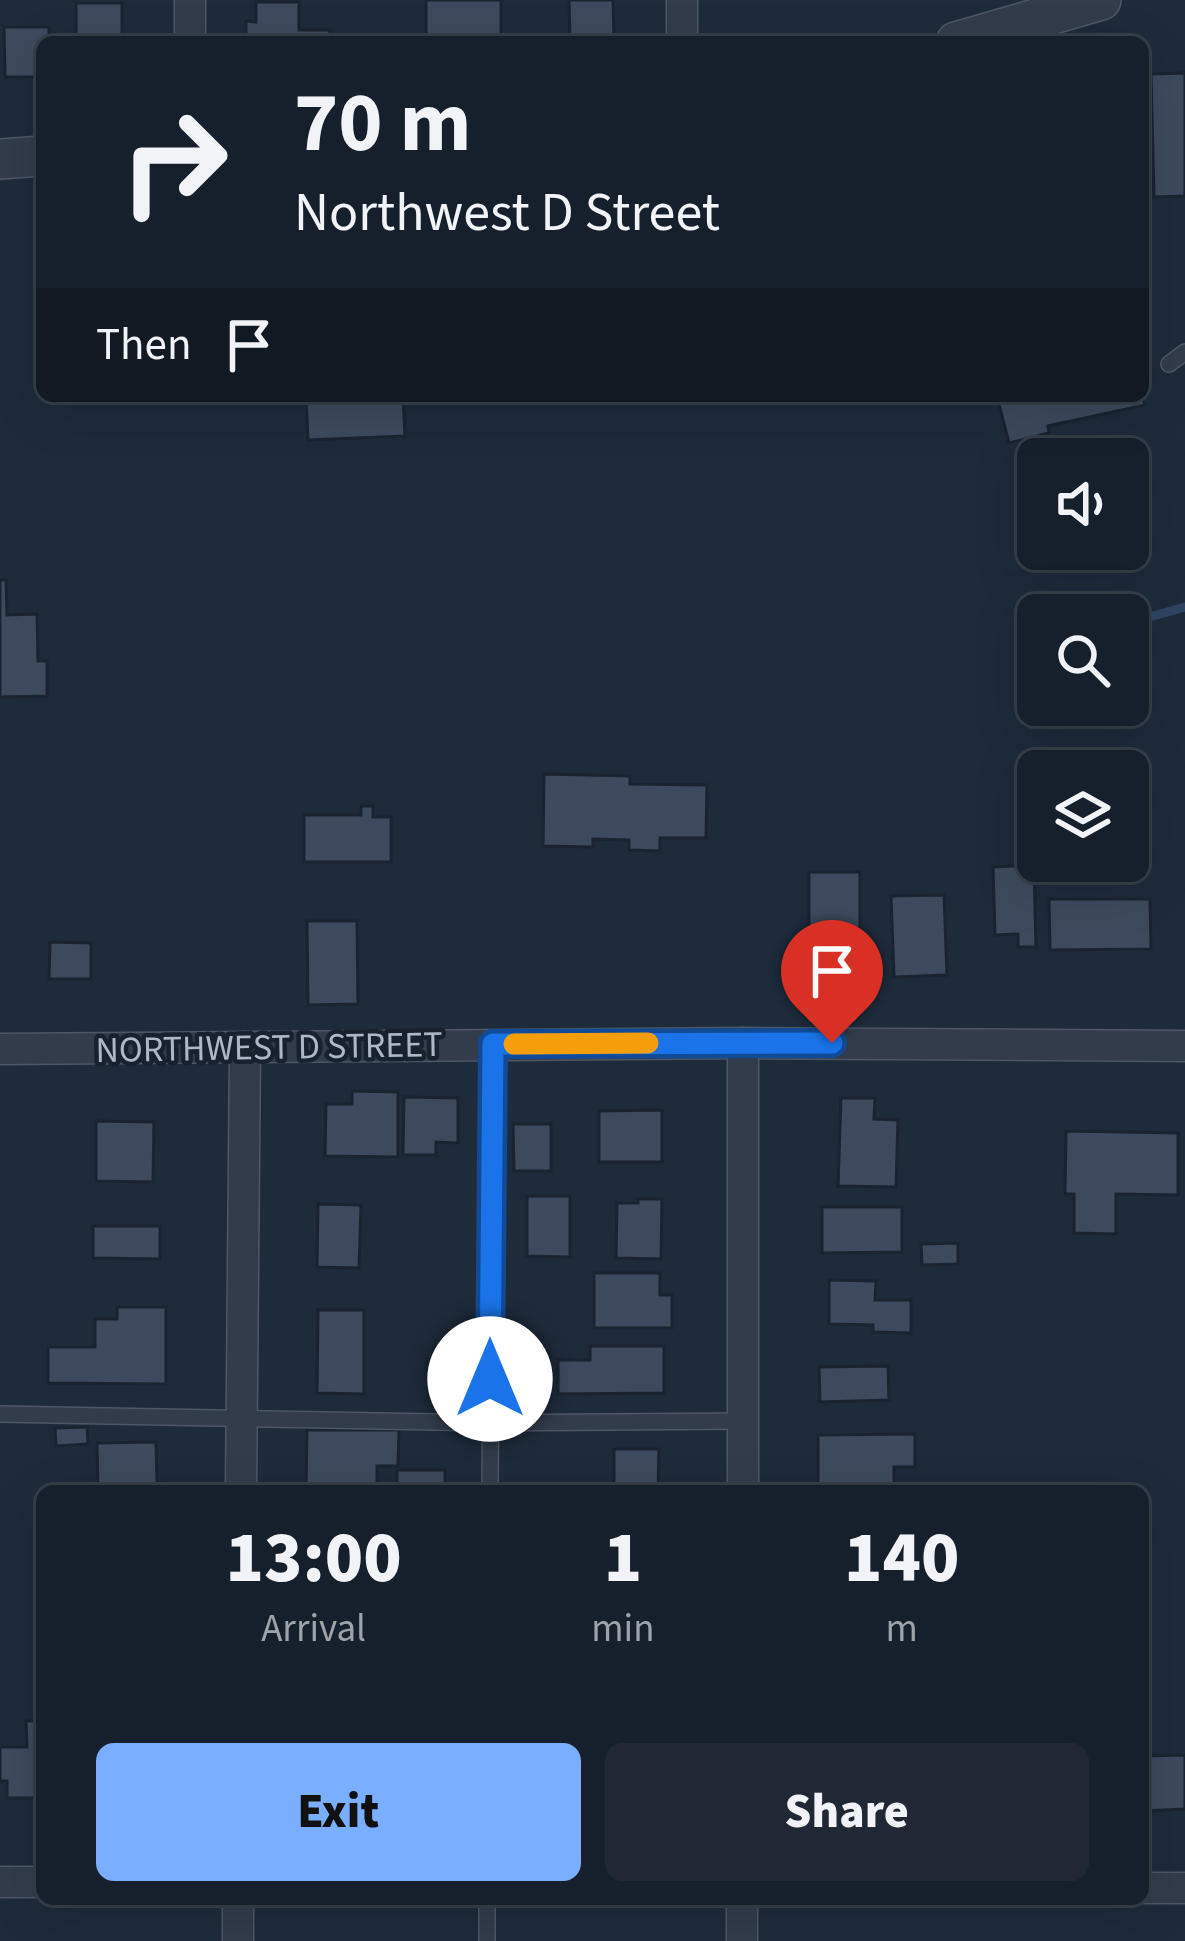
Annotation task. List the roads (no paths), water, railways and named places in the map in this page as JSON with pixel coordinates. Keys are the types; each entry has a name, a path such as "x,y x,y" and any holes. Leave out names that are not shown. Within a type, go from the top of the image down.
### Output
{"street":[{"path":"190,0 190,36"},
{"path":"682,0 682,36"},
{"path":"977,36 1101,0"},
{"path":"0,159 36,156"},
{"path":"743,1042 743,1485"},
{"name":"NORTHWEST D STREET","path":"0,1048 743,1042 1185,1046"},
{"path":"241,1485 245,1047"},
{"path":"0,1882 36,1882"},
{"path":"1149,1888 1185,1888"},
{"path":"238,1905 238,1941"},
{"path":"742,1905 742,1941"}],"lane":[{"path":"1169,364 1185,352"},
{"path":"490,1485 493,1044"},
{"path":"0,1414 490,1423 743,1421"},
{"path":"487,1941 488,1905"}],"waterway":[{"path":"1149,617 1185,607"}]}
